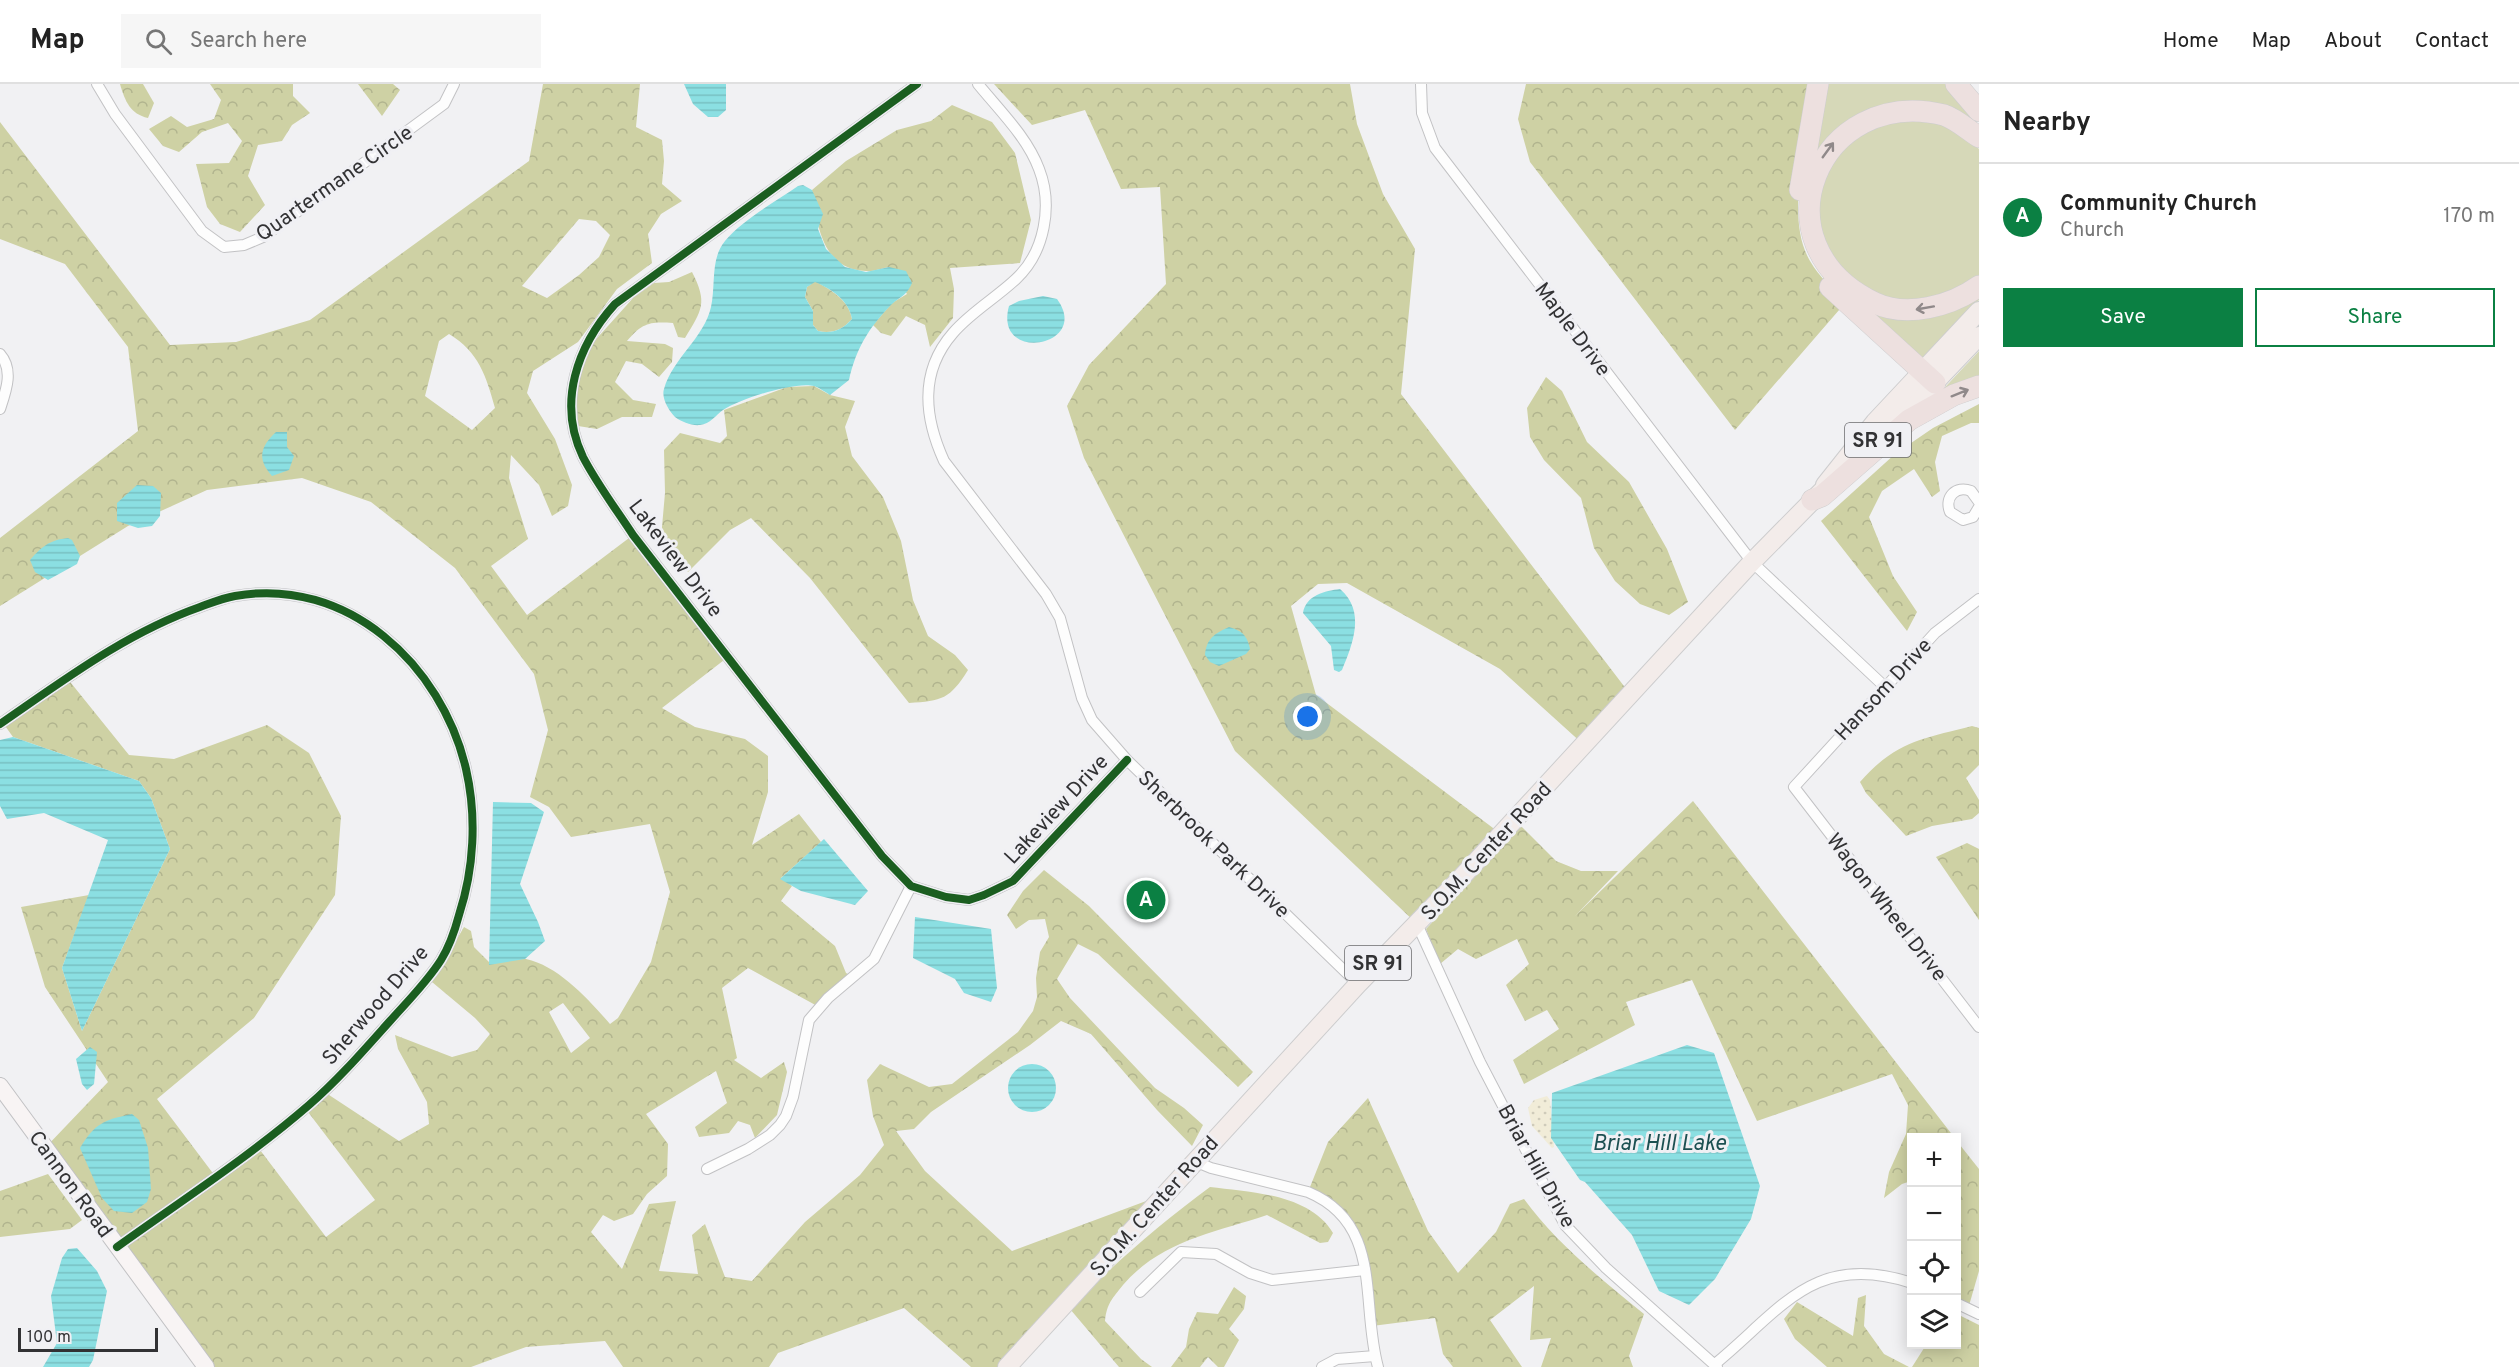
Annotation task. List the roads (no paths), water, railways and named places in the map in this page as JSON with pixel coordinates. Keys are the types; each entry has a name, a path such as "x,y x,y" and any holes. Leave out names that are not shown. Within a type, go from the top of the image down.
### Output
{"highway":[{"path":"1818,84 1800,179 1798,218 1804,248 1823,280 1929,377"},
{"path":"1956,84 1979,111"},
{"path":"1979,137 1946,116 1911,108 1877,113 1856,123 1835,141 1822,159 1811,182 1809,201 1813,239 1827,267 1846,286 1863,297 1880,305 1915,310 1953,300 1979,286"},
{"path":"1815,497 1822,496 1909,420 1954,395 1979,386"}],"main road":[{"name":"S.O.M. Center Road","path":"1929,377 1979,311"},
{"name":"S.O.M. Center Road","path":"1007,1367 1358,984 1417,924 1815,497 1875,422 1979,336"},
{"name":"Cannon Road","path":"0,1086 206,1367"}],"street":[{"name":"Quartermane Circle","path":"97,84 115,114 202,231 224,247 244,245 263,237 444,104 454,84"},
{"name":"Lakeview Drive","path":"917,84 615,304 599,322 584,347 574,374 571,403 575,431 583,456 599,485 633,535 882,856 910,886 946,897 969,900 1013,881 1127,760"},
{"name":"Sherbrook Park Drive","path":"978,84 1028,145 1040,170 1047,202 1043,232 1033,257 1018,278 953,333 938,356 929,381 927,409 934,439 944,461 1046,594 1060,618 1082,698 1092,720 1127,760 1358,984"},
{"name":"Maple Drive","path":"1421,84 1422,113 1435,148 1752,562 1884,686"},
{"path":"0,354 5,359 8,377 0,409"},
{"path":"1979,502 1976,494 1967,489 1957,490 1950,498 1948,508 1954,516 1963,520 1976,520 1979,507"},
{"name":"Sherwood Drive","path":"0,724 67,678 162,620 234,596 269,593 301,596 332,605 364,621 388,637 411,661 440,703 456,736 466,769 473,811 472,856 466,894 441,959 379,1033 310,1104 238,1161 117,1247"},
{"name":"Hansom Drive","path":"1794,787 1884,686 1935,633 1979,599"},
{"name":"Wagon Wheel Drive","path":"1794,787 1979,1027"},
{"path":"706,1169 748,1149 770,1135 780,1125 793,1097 809,1020 828,998 874,959 910,886"},
{"name":"Briar Hill Drive","path":"1417,924 1480,1062 1565,1225 1619,1279 1716,1365 1764,1318 1803,1288 1835,1275 1864,1272 1907,1282"},
{"path":"1194,1161 1211,1168 1291,1187 1321,1197 1348,1221 1359,1240 1378,1367"},
{"path":"1140,1292 1181,1252 1216,1254 1250,1273 1272,1280 1365,1270"},
{"path":"1961,1305 1979,1314"},
{"path":"1322,1367 1336,1359 1375,1356"}],"water":[{"path":"684,84 726,84 726,110 718,117 708,117 693,104"},
{"path":"803,185 812,190 823,214 818,229 826,249 845,267 866,272 889,267 906,271 912,283 910,288 875,323 859,349 849,380 830,395 814,386 794,386 742,401 723,410 704,424 694,425 675,417 668,408 664,389 674,367 702,329 707,318 711,307 715,264 720,248 740,226 798,186","holes":["815,282 833,292 847,306 852,319 844,326 828,332 818,331 813,325 813,311 805,297 807,287"]},
{"path":"1043,296 1057,299 1064,315 1062,328 1053,338 1040,342 1026,342 1015,336 1008,324 1009,306 1019,301"},
{"path":"276,432 287,432 287,447 294,456 289,470 272,476 264,464 262,453"},
{"path":"137,485 153,486 161,493 160,516 152,526 138,528 117,521 117,503"},
{"path":"68,538 72,540 80,556 77,564 48,580 35,572 30,560 34,555 51,542"},
{"path":"1340,589 1353,607 1355,628 1350,649 1342,670 1339,672 1334,670 1331,646 1303,613 1312,598"},
{"path":"1229,627 1243,634 1250,649 1246,654 1219,666 1210,662 1205,655 1207,645 1212,637"},
{"path":"13,737 139,781 151,798 170,849 82,1031 62,968 108,840 44,813 7,819 0,806 0,740"},
{"path":"493,802 531,803 544,812 520,884 545,941 525,959 489,965"},
{"path":"824,839 868,891 855,905 801,891 780,879"},
{"path":"915,917 991,929 997,988 991,1002 964,993 955,979 913,958"},
{"name":"Briar Hill Lake","path":"1687,1045 1714,1053 1760,1186 1751,1219 1715,1279 1689,1305 1659,1291 1632,1235 1585,1182 1580,1180 1551,1138 1552,1093"},
{"path":"90,1047 97,1052 94,1084 87,1090 82,1084 76,1059"},
{"path":"1027,1064 1037,1064 1049,1071 1056,1083 1056,1093 1049,1105 1037,1112 1027,1112 1012,1101 1008,1093 1008,1083 1019,1068"},
{"path":"132,1114 139,1120 148,1148 151,1189 147,1202 132,1213 114,1211 102,1198 80,1148 101,1124"},
{"path":"77,1248 97,1271 107,1291 93,1360 89,1367 43,1367 57,1343 51,1296 62,1258 68,1249"}],"place":[{"name":"Community Church","path":"1146,900"}]}
